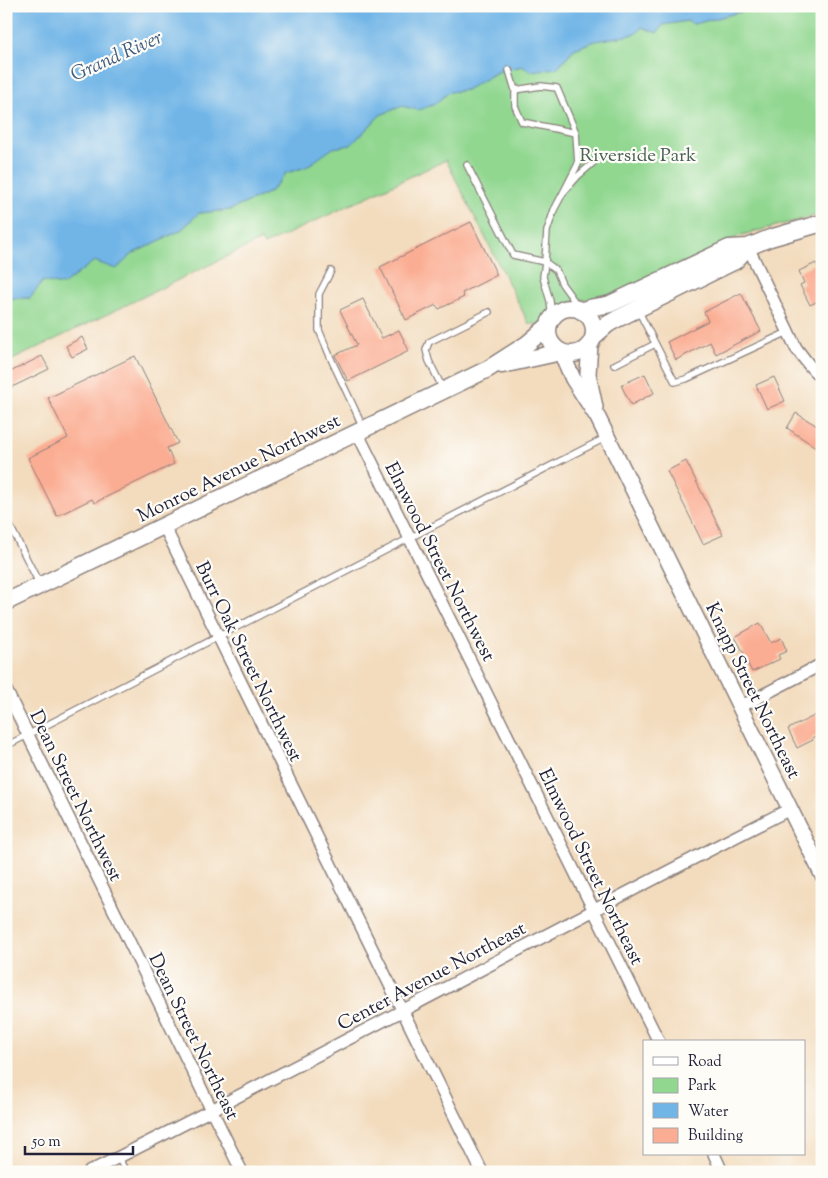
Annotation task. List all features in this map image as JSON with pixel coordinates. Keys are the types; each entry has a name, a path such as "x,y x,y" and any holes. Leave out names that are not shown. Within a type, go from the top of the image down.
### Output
{"main road":[{"path":"634,302 579,310 566,309 556,313 550,322 549,339 552,345 559,351 568,354 580,353 634,302 729,248 748,248 770,238 822,222"},
{"path":"579,310 590,319 593,325 592,341"},
{"name":"Monroe Avenue Northwest","path":"6,602 488,368 527,344 550,322"},
{"name":"Monroe Avenue Northwest","path":"488,368 559,351"}],"street":[{"path":"748,248 796,348 822,379"},
{"path":"592,341 588,374 598,418"},
{"path":"559,351 598,418"},
{"name":"Knapp Street Northeast","path":"598,418 822,874"},
{"name":"Elmwood Street Northwest","path":"360,431 409,538 493,705"},
{"name":"Burr Oak Street Northwest","path":"164,526 482,1172"},
{"path":"740,706 822,664"},
{"name":"Dean Street Northwest","path":"6,690 117,916"},
{"name":"Elmwood Street Northeast","path":"493,705 658,1040"},
{"name":"Center Avenue Northeast","path":"89,1172 790,809"},
{"name":"Dean Street Northeast","path":"117,916 242,1172"},
{"path":"715,1156 722,1172"}],"lane":[{"path":"509,70 515,90 515,106 522,122 576,133"},
{"path":"515,90 541,86 557,88 576,133 578,164 554,210 547,231 543,277 550,301 550,322"},
{"path":"563,193 594,162"},
{"path":"467,165 513,255 545,262 556,270 562,284 579,310"},
{"path":"331,270 319,294 319,330 357,414 360,431"},
{"path":"634,302 675,382 686,379 788,332"},
{"path":"443,390 429,361 426,350 429,342 489,312"},
{"path":"614,365 656,344"},
{"path":"6,746 607,437"},
{"path":"6,518 40,585"},
{"path":"118,1157 126,1172"}],"green space":[{"name":"Riverside Park","path":"763,6 822,6 822,214 742,235 612,298 564,304 552,311 538,327 536,324 529,324 446,160 264,245 261,240 6,363 6,303 13,298 30,298 43,281 63,285 94,260 116,269 134,253 181,230 199,213 230,210 270,192 286,173 306,167 333,147 351,145 380,115 402,106 418,109 433,105 449,92 466,90 497,72 522,66 557,68 574,49 595,41 636,34 641,27 688,21 694,24"}],"water":[{"name":"Grand River","path":"6,6 763,6 694,24 687,21 663,25 657,33 642,27 636,34 595,41 574,49 557,68 530,71 522,66 497,72 466,90 449,92 433,105 418,110 402,106 380,115 351,145 333,148 306,167 286,173 270,192 230,210 199,213 181,230 134,253 116,269 94,261 63,285 43,281 30,298 13,298 6,303"}],"building":[{"path":"471,222 497,275 462,293 464,297 439,309 436,305 406,320 380,267"},
{"path":"816,263 822,275 822,299 810,305 800,285 804,283 799,271"},
{"path":"741,293 761,331 716,354 710,342 676,360 667,342 708,321 704,312"},
{"path":"363,299 382,338 399,330 409,351 348,381 335,355 357,345 340,310"},
{"path":"82,337 88,349 72,357 66,346"},
{"path":"42,356 49,369 6,390 6,374"},
{"path":"135,356 178,443 167,448 174,464 94,503 92,499 57,516 28,458 68,438 48,398"},
{"path":"645,374 654,393 631,405 621,385"},
{"path":"774,377 785,401 767,409 756,385"},
{"path":"796,413 822,429 822,440 817,448 787,428"},
{"path":"686,461 723,535 703,544 667,471"},
{"path":"760,623 771,643 781,638 787,651 778,655 780,659 752,672 735,637"},
{"path":"822,712 822,733 797,748 788,729"}]}
